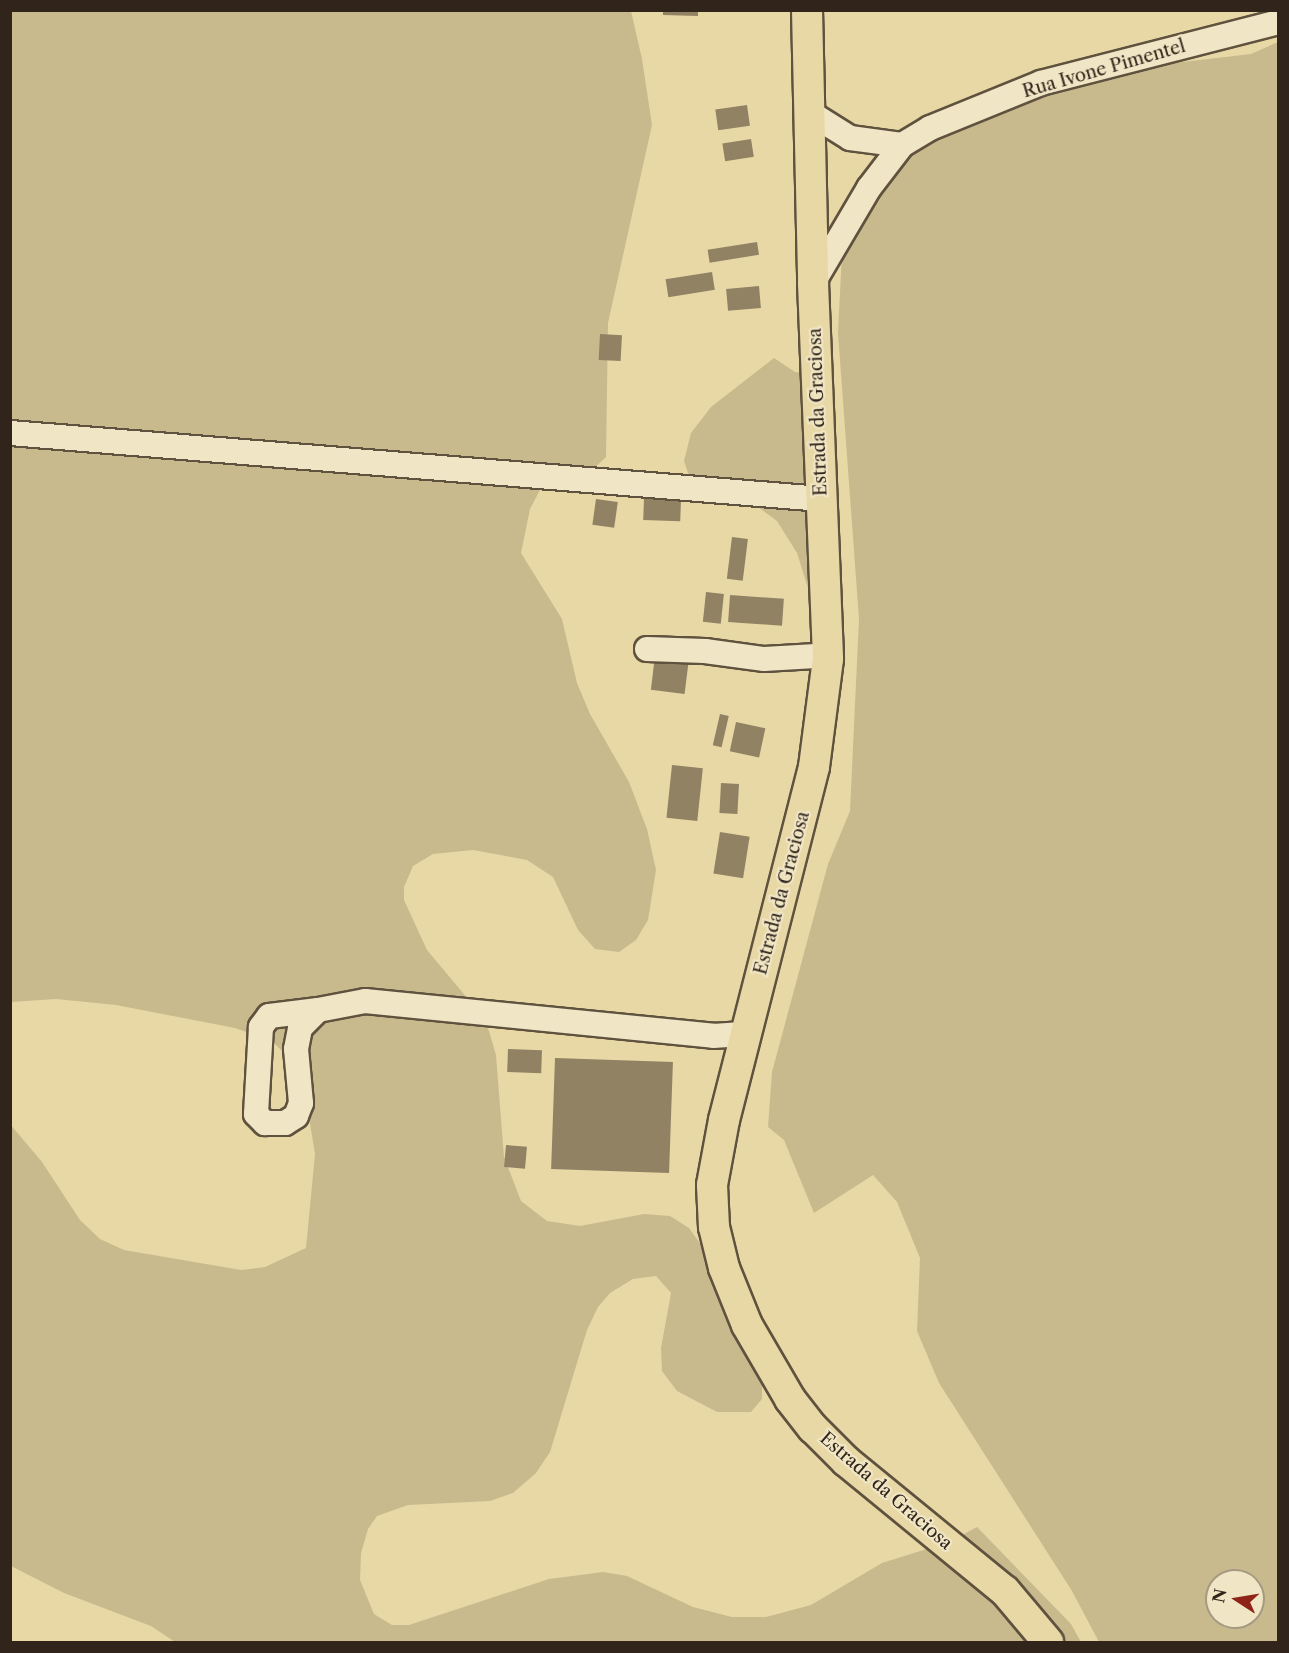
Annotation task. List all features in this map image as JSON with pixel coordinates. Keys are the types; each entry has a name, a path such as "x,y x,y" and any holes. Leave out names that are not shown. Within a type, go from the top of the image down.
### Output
{"main road":[{"name":"Estrada da Graciosa","path":"807,10 813,283 828,659 814,767 783,899 743,1034 712,1185 714,1227 747,1324 790,1399 813,1428 846,1461 1005,1592 1048,1642"}],"street":[{"name":"Rua Ivone Pimentel","path":"813,283 869,188 902,145 930,129 1041,83 1278,22"},
{"path":"810,113 850,138 902,145"},
{"path":"10,433 822,499"},
{"path":"647,649 705,651 764,659 816,656 828,659"},
{"path":"318,1010 300,1028 296,1049 301,1103 296,1116 285,1123 266,1123 256,1114 261,1027 269,1016 365,1001 713,1036 743,1034"}],"shaded area":[{"path":"11,11 631,11 642,59 652,125 608,323 606,457 591,471 541,488 530,509 521,553 562,619 577,683 590,714 629,782 647,829 656,870 648,920 636,940 619,952 595,949 578,930 553,877 527,860 473,850 433,854 413,866 404,887 404,900 427,950 478,1011 489,1031 496,1055 504,1157 521,1201 547,1221 580,1226 644,1214 670,1216 689,1228 704,1249 762,1378 762,1399 751,1412 717,1412 677,1391 662,1371 661,1348 671,1293 656,1276 633,1279 610,1293 598,1307 587,1330 550,1452 536,1473 513,1493 490,1501 408,1505 377,1516 368,1529 361,1553 360,1580 374,1614 392,1625 409,1625 549,1579 603,1572 627,1576 693,1607 732,1617 766,1617 811,1605 882,1563 949,1542 977,1527 1071,1624 1081,1642 175,1642 151,1626 64,1593 11,1566 10,1124 42,1162 80,1220 100,1239 124,1250 241,1270 265,1267 306,1248 315,1154 304,1086 293,1062 272,1041 235,1028 116,1005 56,999 11,1002"},
{"path":"1278,42 1278,1642 1099,1642 1072,1591 939,1383 917,1331 920,1258 897,1202 873,1175 814,1213 784,1140 768,1127 772,1072 828,864 850,811 859,619 838,333 842,252 871,195 921,145 1000,104 1097,72 1251,54"},
{"path":"774,358 795,372 813,374 822,633 797,553 777,521 758,507 708,488 688,473 684,461 691,433 711,407"}],"building":[{"path":"663,10 698,10 698,16 663,15"},
{"path":"747,105 750,126 718,130 715,109"},
{"path":"751,139 754,157 725,161 722,144"},
{"path":"757,242 759,255 710,263 708,250"},
{"path":"712,272 715,290 668,297 666,279"},
{"path":"759,286 761,308 728,311 726,289"},
{"path":"600,334 622,335 621,361 599,360"},
{"path":"644,498 681,499 680,521 643,520"},
{"path":"596,499 618,502 614,528 592,525"},
{"path":"732,537 748,539 743,581 727,579"},
{"path":"706,592 724,594 721,624 703,622"},
{"path":"730,595 784,599 782,626 728,622"},
{"path":"655,656 689,660 685,694 651,690"},
{"path":"720,714 729,716 722,747 713,745"},
{"path":"736,722 765,728 759,758 730,751"},
{"path":"672,765 703,768 697,821 666,818"},
{"path":"721,783 739,784 737,814 719,813"},
{"path":"720,832 750,837 743,878 713,873"},
{"path":"508,1049 542,1050 541,1073 507,1072"},
{"path":"555,1058 673,1062 669,1173 551,1169"},
{"path":"506,1145 527,1147 525,1169 504,1167"}]}
